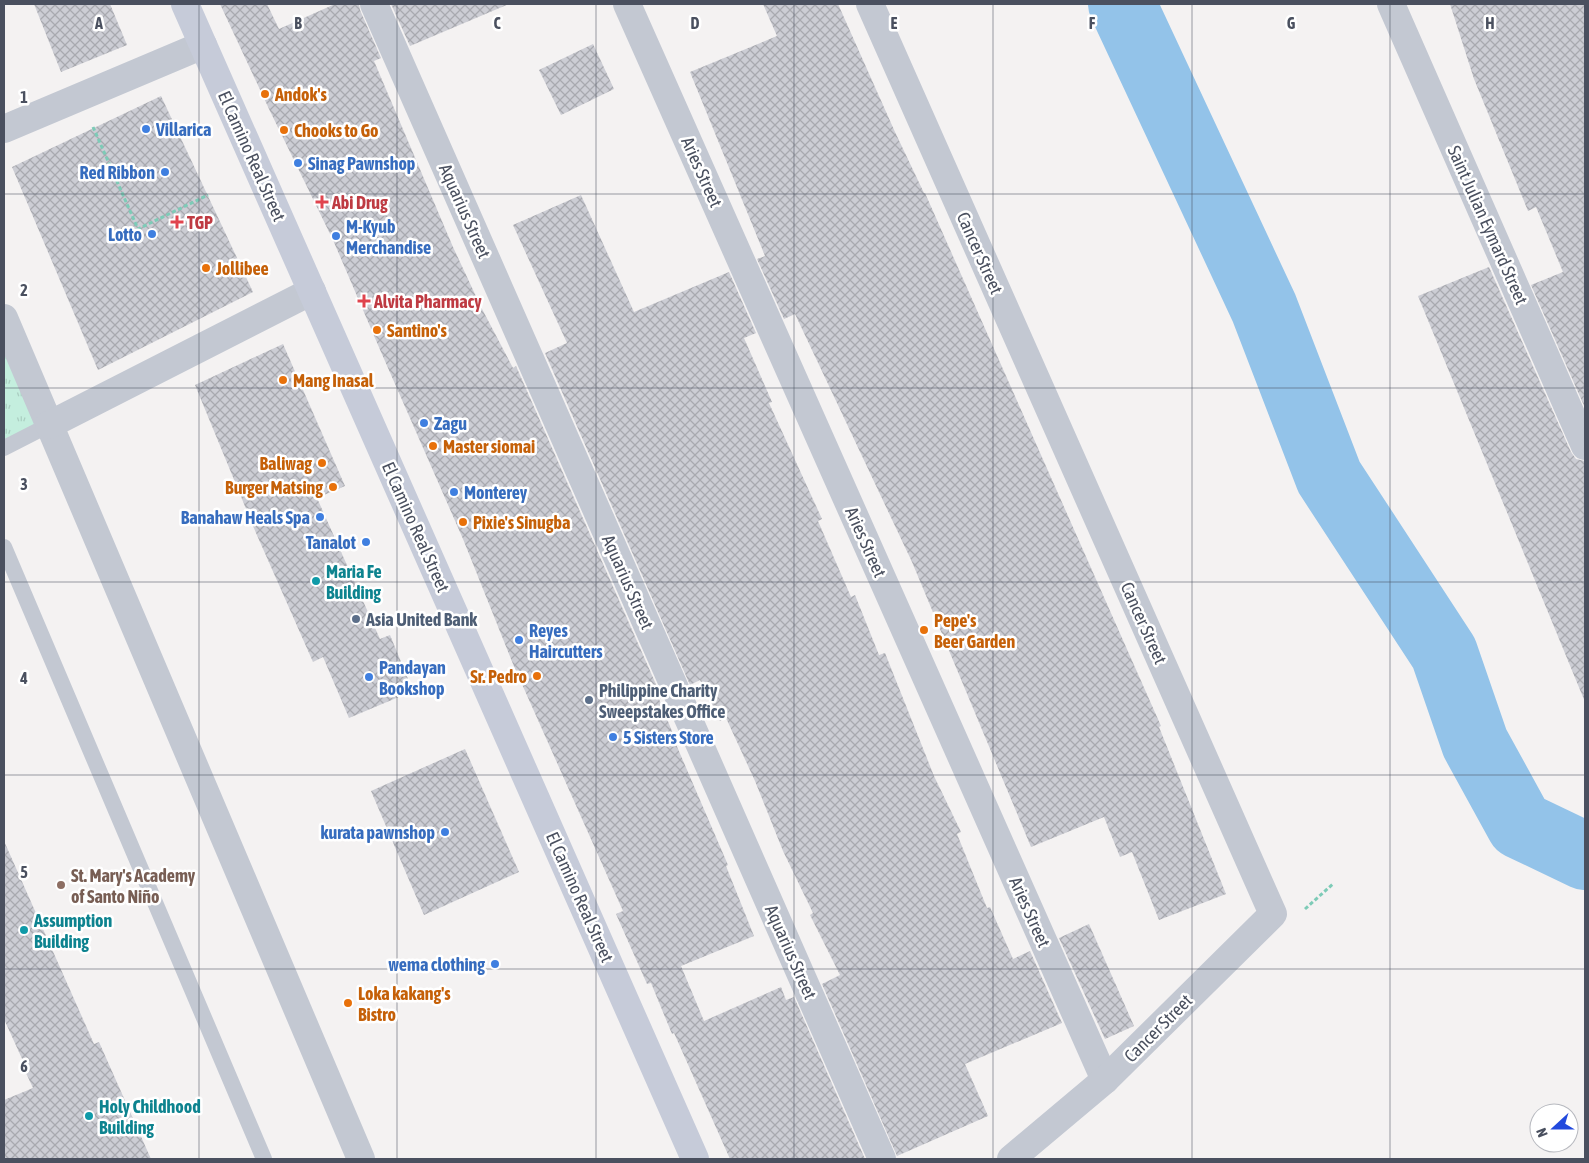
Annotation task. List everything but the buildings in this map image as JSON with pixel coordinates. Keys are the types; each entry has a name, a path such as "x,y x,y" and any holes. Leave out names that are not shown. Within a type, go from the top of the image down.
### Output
{"street":[{"name":"El Camino Real Street","path":"185,4 695,1159"},
{"name":"Aquarius Street","path":"374,4 882,1159"},
{"name":"Aries Street","path":"627,4 1105,1080"},
{"name":"Cancer Street","path":"870,4 1273,914 1105,1080 1011,1159"},
{"name":"Saint Julian Eymard Street","path":"1391,4 1585,446"},
{"path":"4,129 203,45"},
{"path":"49,425 312,291"},
{"path":"4,318 361,1159"}],"lane":[{"path":"4,448 49,425"},
{"path":"4,547 264,1159"}],"path":[{"path":"80,97 138,229 208,195"}],"green space":[{"path":"4,316 49,424 4,445"}],"waterway":[{"path":"1122,4 1264,308 1329,477 1444,653 1475,743 1520,825 1585,856"}],"place":[{"name":"Andok's","path":"265,94"},
{"name":"Villarica","path":"146,129"},
{"name":"Chooks to Go","path":"284,130"},
{"name":"Sinag Pawnshop","path":"298,163"},
{"name":"Red Ribbon","path":"165,172"},
{"name":"Abi Drug","path":"322,202"},
{"name":"TGP","path":"177,222"},
{"name":"Lotto","path":"152,234"},
{"name":"M-Kyub Merchandise","path":"336,236"},
{"name":"Jollibee","path":"206,268"},
{"name":"Alvita Pharmacy","path":"364,301"},
{"name":"Santino's","path":"377,330"},
{"name":"Mang Inasal","path":"283,380"},
{"name":"Zagu","path":"424,423"},
{"name":"Master siomai","path":"433,446"},
{"name":"Baliwag","path":"322,463"},
{"name":"Burger Matsing","path":"333,487"},
{"name":"Monterey","path":"454,492"},
{"name":"Banahaw Heals Spa","path":"320,517"},
{"name":"Pixie's Sinugba","path":"463,522"},
{"name":"Tanalot","path":"366,542"},
{"name":"Maria Fe Building","path":"316,581"},
{"name":"Asia United Bank","path":"356,619"},
{"name":"Pepe's Beer Garden","path":"924,630"},
{"name":"Reyes Haircutters","path":"519,640"},
{"name":"Sr. Pedro","path":"537,676"},
{"name":"Pandayan Bookshop","path":"369,677"},
{"name":"Philippine Charity Sweepstakes Office","path":"589,700"},
{"name":"5 Sisters Store","path":"613,737"},
{"name":"kurata pawnshop","path":"445,832"},
{"name":"St. Mary's Academy of Santo Niño","path":"61,885"},
{"name":"Assumption Building","path":"24,930"},
{"name":"wema clothing","path":"495,964"},
{"name":"Loka kakang's Bistro","path":"348,1003"},
{"name":"Holy Childhood Building","path":"89,1116"}]}
